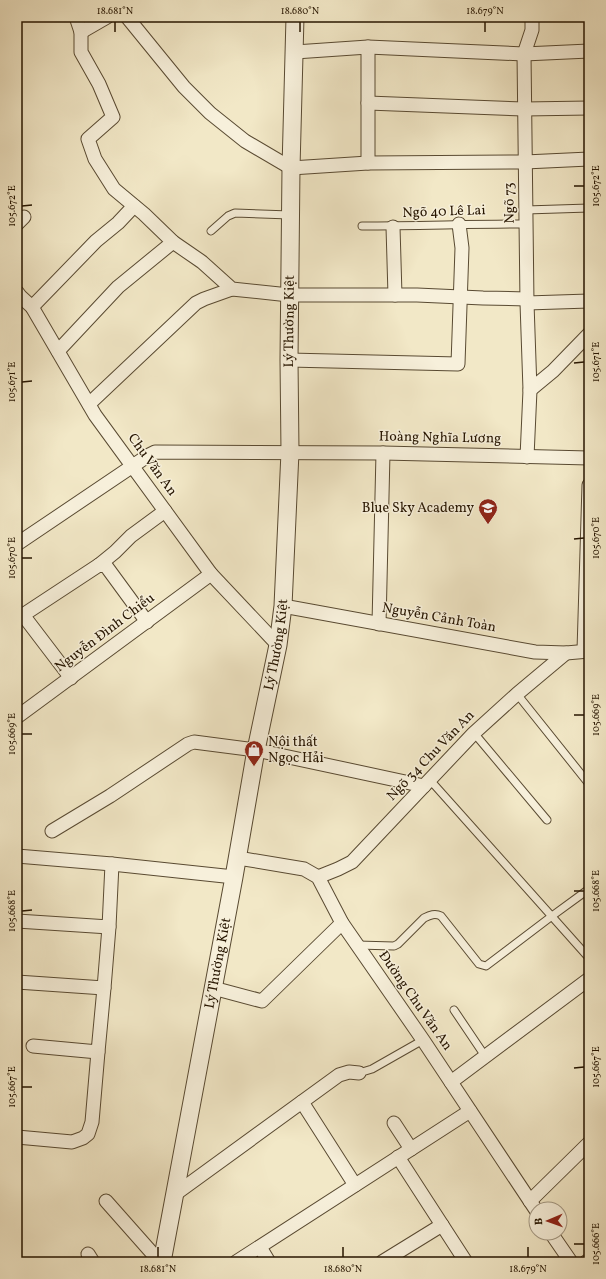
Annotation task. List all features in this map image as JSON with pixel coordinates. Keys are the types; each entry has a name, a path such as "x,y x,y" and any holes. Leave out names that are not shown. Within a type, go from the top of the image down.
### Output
{"street":[{"path":"76,17 81,32 81,52 99,84 113,117 88,139 95,159 114,189 173,242 202,262 232,289"},
{"path":"81,32 107,17"},
{"path":"127,17 184,86 210,114 245,141 290,168 368,164 525,162 589,159"},
{"name":"Lý Thường Kiệt","path":"161,1262 238,858 256,750 278,645 283,606 290,452 290,168 295,17"},
{"name":"Ngõ 73","path":"527,456 530,390 527,301 524,54 532,30 532,17"},
{"path":"368,48 368,164"},
{"path":"295,52 368,48 524,54 589,51"},
{"path":"368,103 524,109 589,108"},
{"path":"32,307 96,241 118,223 134,206"},
{"path":"289,360 458,364 462,248 459,224"},
{"path":"393,227 395,295"},
{"path":"58,351 118,287 173,242"},
{"path":"89,404 196,303 232,289 289,295 395,295 527,301 589,301"},
{"name":"Chu Văn An","path":"17,292 32,307 95,414 211,574 278,645"},
{"path":"530,390 553,371 589,334"},
{"name":"Hoàng Nghĩa Lương","path":"17,544 148,455 156,452 383,453 589,458"},
{"path":"379,624 383,453"},
{"path":"587,651 589,485"},
{"path":"70,678 20,614 99,565 131,536 165,511"},
{"path":"99,565 106,566 147,622"},
{"name":"Nguyễn Đình Chiểu","path":"17,717 211,574"},
{"name":"Nguyễn Cảnh Toàn","path":"283,606 535,652 566,654 587,651"},
{"name":"Ngõ 34 Chu Văn An","path":"318,877 352,862 474,733 517,694 566,654"},
{"path":"52,831 110,796 188,744 199,742 256,750 427,783"},
{"path":"17,856 234,877"},
{"path":"238,858 304,868 318,877"},
{"path":"17,1137 72,1142 83,1138 88,1134 92,1122 104,988 112,864"},
{"name":"Đường Chu Văn An","path":"318,877 342,923 356,945 423,1040 530,1201"},
{"path":"17,921 109,927"},
{"path":"213,988 262,1001 342,923"},
{"path":"451,1082 589,979"},
{"path":"17,982 104,988"},
{"path":"33,1046 98,1052"},
{"path":"174,1195 339,1075 349,1072 359,1073"},
{"path":"302,1102 355,1185"},
{"path":"236,1262 470,1111"},
{"path":"394,1123 411,1149"},
{"path":"537,1201 589,1143"},
{"path":"398,1157 466,1262"},
{"path":"106,1201 161,1262"},
{"path":"382,1262 442,1225"},
{"path":"557,1241 571,1262"},
{"path":"260,1247 269,1262"}],"lane":[{"path":"526,210 589,208"},
{"path":"211,231 228,216 235,213 290,215"},
{"name":"Ngõ 40 Lê Lai","path":"362,226 393,227 459,224 526,224"},
{"path":"517,694 589,784"},
{"path":"474,733 547,820"},
{"path":"427,783 552,916 589,958"},
{"path":"356,945 394,946 398,944 424,918 438,914 442,916 479,964 486,966 589,889"},
{"path":"454,1010 485,1056"},
{"path":"359,1073 372,1069 423,1040"}],"place":[{"name":"Blue Sky Academy","path":"488,525"},
{"name":"Nội thất Ngọc Hải","path":"254,767"}]}
